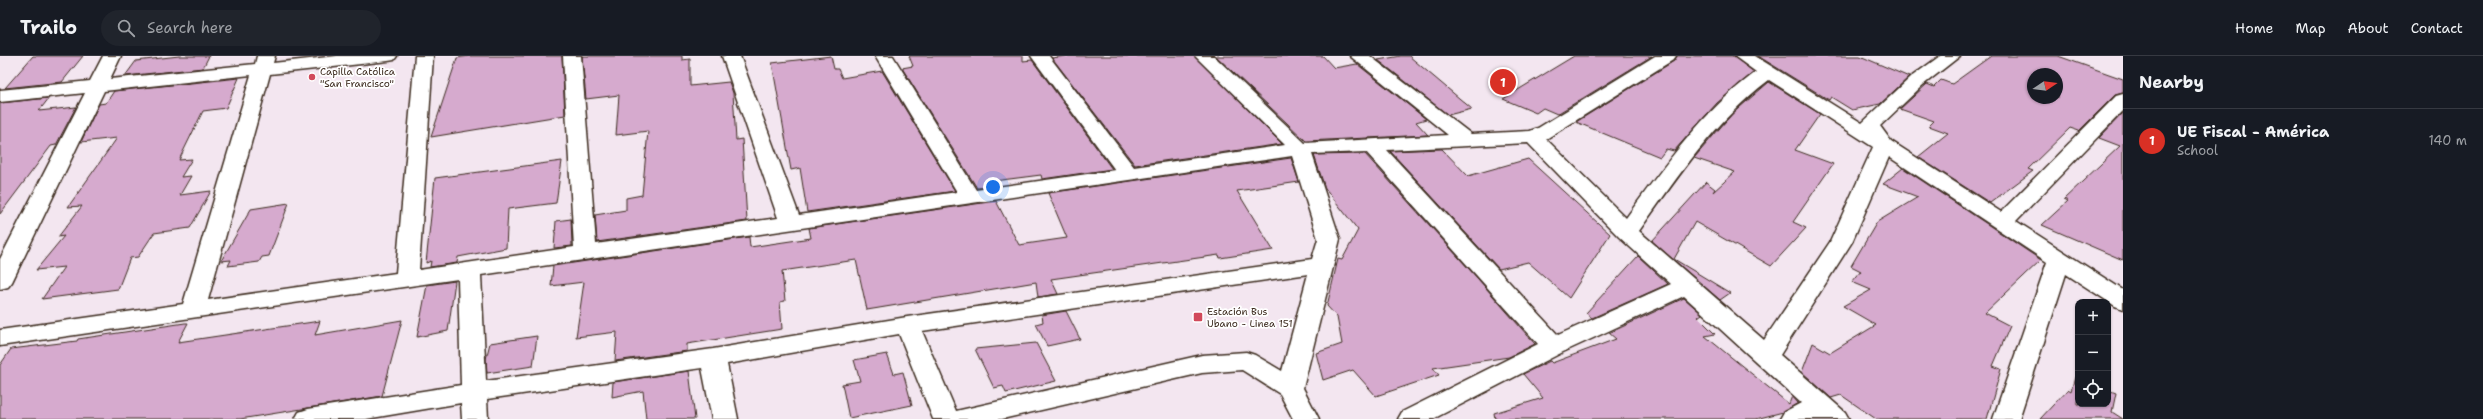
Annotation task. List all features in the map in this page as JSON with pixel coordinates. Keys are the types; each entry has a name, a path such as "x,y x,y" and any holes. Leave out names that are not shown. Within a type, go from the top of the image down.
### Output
{"street":[{"path":"0,282 112,56"},
{"path":"0,96 97,85 264,62 388,56"},
{"path":"407,279 424,56"},
{"path":"572,56 586,253"},
{"path":"731,56 791,224"},
{"path":"884,56 970,197"},
{"path":"1040,56 1129,174"},
{"path":"1204,56 1300,149 1329,239 1290,388"},
{"path":"1359,56 1466,140"},
{"path":"0,338 1300,149 1533,137 1544,132 1667,56"},
{"path":"1743,56 1884,145 2123,301"},
{"path":"1884,145 1870,125 1917,81 1951,56"},
{"path":"193,310 264,62"},
{"path":"1627,232 1699,134 1756,80 1768,72"},
{"path":"2002,223 2123,100"},
{"path":"1533,137 1627,232 1828,412"},
{"path":"1371,145 1554,346"},
{"path":"1766,356 1841,242 1884,145"},
{"path":"2006,419 2059,259"},
{"path":"308,419 474,392 713,358 907,325 1321,265"},
{"path":"469,271 475,419"},
{"path":"1411,419 1554,346 1687,286"},
{"path":"907,325 946,419"},
{"path":"713,358 725,419"},
{"path":"961,419 1202,364 1246,361 1290,388 1306,419"},
{"path":"1793,419 1828,412"}],"building":[{"path":"33,56 83,56 62,82 5,88"},
{"path":"179,56 209,56 203,68 125,76 136,61"},
{"path":"470,56 562,56 565,115 431,137 457,58"},
{"path":"582,56 682,56 682,60 690,59 690,86 729,82 733,93 736,140 742,139 747,221 597,242 595,215 626,210 626,198 642,195 648,131 616,135 619,95 586,99"},
{"path":"831,56 834,69 838,69 842,78 882,71 955,191 807,212 800,168 791,170 772,63"},
{"path":"909,56 1023,56 1023,61 1032,60 1112,169 1042,179 1041,175 986,182 988,187 977,188 902,68 913,66"},
{"path":"1066,56 1194,56 1282,144 1135,165 1052,58"},
{"path":"1216,56 1323,56 1334,68 1357,64 1426,119 1416,122 1428,135 1306,141"},
{"path":"1409,56 1472,109 1448,115 1378,60"},
{"path":"1574,56 1652,56 1557,114 1543,108 1536,113 1503,99"},
{"path":"1677,56 1733,56 1754,72 1717,103 1674,151 1666,149 1660,157 1576,122 1674,61"},
{"path":"1758,56 1860,56 1909,77 1880,104 1852,110 1831,97 1829,100"},
{"path":"1991,56 2058,56 2123,79 2123,93 2115,95 2079,131 2070,128 2028,169 2033,171 1990,203 1918,157 1948,133 1929,126 1934,121 1900,109 1927,84 1934,87 1941,80 1952,84"},
{"path":"239,78 226,108 203,111 179,160 192,159 181,177 191,176 180,195 211,191 190,228 154,233 138,257 130,258 118,289 42,299 64,267 36,270 64,236 58,237 82,206 68,207 117,138 81,142 99,104 106,103 114,91"},
{"path":"1769,82 1820,114 1795,150 1833,164 1793,222 1806,228 1771,266 1695,222 1674,259 1730,293 1720,300 1652,241 1706,182 1715,189 1713,192 1735,172 1694,158 1732,114"},
{"path":"49,98 39,111 76,107 56,145 51,146 0,214 0,103"},
{"path":"2123,113 2123,260 2042,225 2068,201 2064,199 2120,146 2099,138"},
{"path":"1442,149 1468,176 1528,159 1610,234 1569,298 1528,262 1499,269 1390,151"},
{"path":"1365,154 1535,344 1509,357 1433,368 1439,375 1376,396 1353,370 1323,380 1316,353 1342,344 1337,317 1327,306 1338,259 1342,260 1358,230 1325,188 1314,155"},
{"path":"1291,158 1299,182 1237,191 1273,250 1220,258 1219,255 1051,279 1058,294 1038,297 1036,282 867,310 856,260 782,271 785,301 780,302 782,329 687,344 687,351 615,361 617,332 576,337 584,282 551,286 553,266 749,237 750,247 811,238 809,228 996,201 1019,245 1067,238 1048,193"},
{"path":"562,161 556,203 508,209 506,248 458,257 457,263 430,267 431,261 426,263 435,178"},
{"path":"1903,168 2041,260 1985,313 2010,326 1993,366 2001,369 1987,419 1876,419 1841,395 1831,398 1802,372 1813,343 1830,353 1876,325 1843,306 1871,290 1852,282 1861,271 1851,266 1877,222 1918,197 1883,184"},
{"path":"289,203 269,256 262,257 259,262 228,266 231,260 221,261 251,209"},
{"path":"571,219 572,246 554,248 556,221"},
{"path":"1638,256 1668,284 1592,318 1586,313"},
{"path":"455,281 448,331 417,337 427,285"},
{"path":"1684,298 1702,314 1698,317 1715,334 1705,336 1789,404 1792,396 1798,403 1783,412 1756,419 1495,419 1494,413 1543,398 1523,374 1550,361 1552,363 1616,339 1609,333"},
{"path":"1066,311 1080,339 1047,346 1036,324 1043,322 1042,315"},
{"path":"402,320 382,396 240,419 0,419 0,365 11,349 77,341 78,339 185,323 188,323 178,342 320,321 315,335"},
{"path":"537,336 533,366 487,373 486,359 490,343"},
{"path":"1036,343 1056,381 1006,393 1003,386 994,388 975,349"},
{"path":"887,354 894,374 903,372 912,405 849,418 842,384 860,381 854,360"},
{"path":"689,371 695,419 646,419 643,391 612,397 613,382"},
{"path":"2075,377 2075,407 2111,407 2111,391 2116,393 2112,412 2123,419 2040,419 2068,389 2071,391"}],"place":[{"name":"Capilla Católica \"San Francisco\"","path":"312,77"},
{"name":"UE Fiscal - América","path":"1503,82"},
{"name":"Estación Bus Ubano - Linea 151","path":"1198,317"}]}
